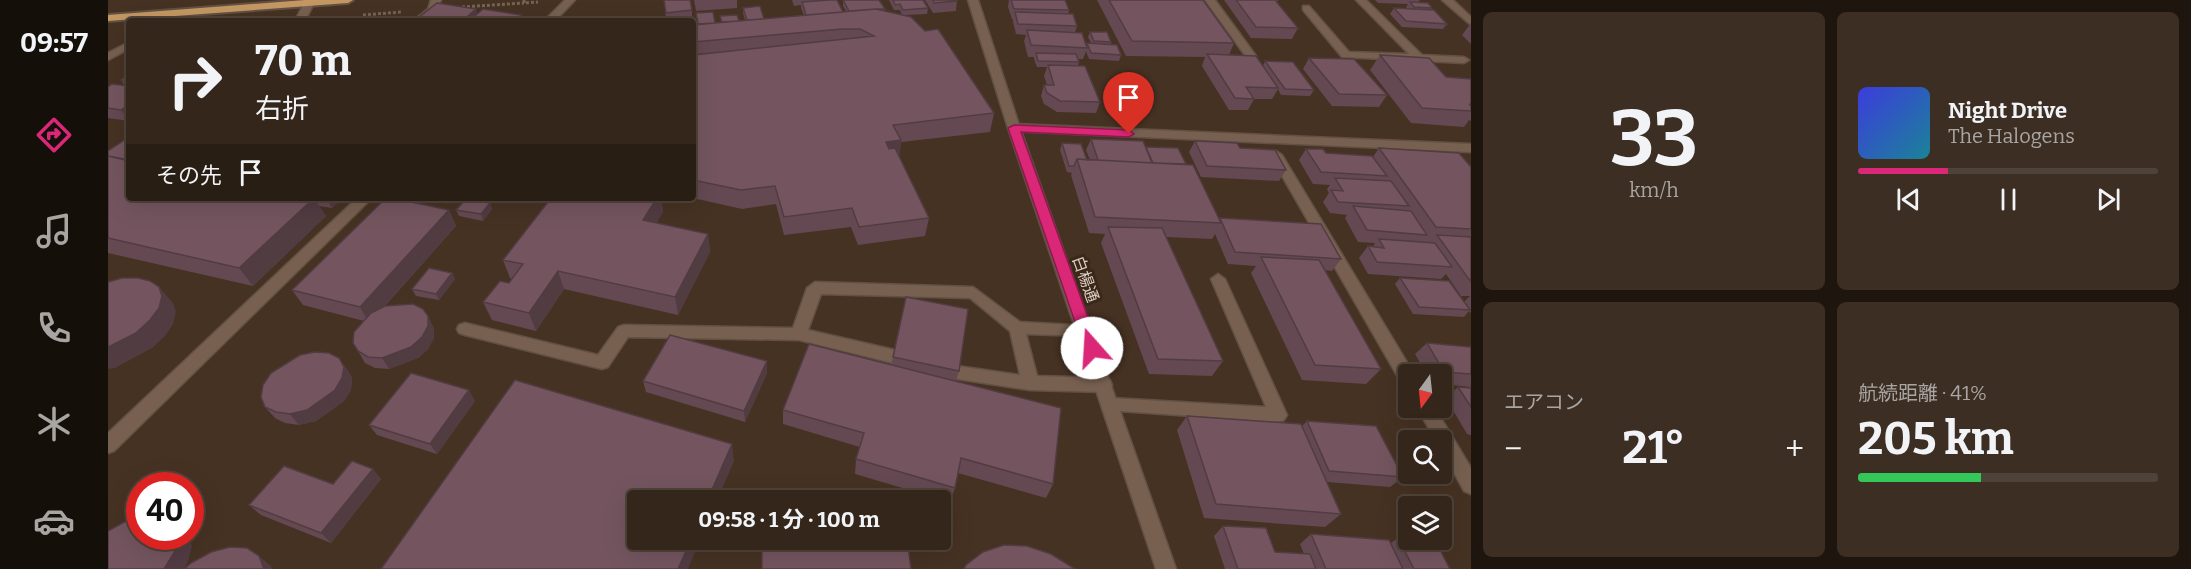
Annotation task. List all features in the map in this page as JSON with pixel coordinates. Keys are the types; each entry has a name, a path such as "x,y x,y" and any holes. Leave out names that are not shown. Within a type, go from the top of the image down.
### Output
{"highway":[{"path":"108,18 166,17 348,0"}],"street":[{"path":"422,18 432,10 436,0"},
{"path":"552,18 570,0"},
{"name":"白楊通","path":"973,0 1014,128 1086,330 1166,569"},
{"path":"1210,0 1251,56"},
{"path":"1361,0 1419,58"},
{"path":"1447,0 1471,22"},
{"path":"302,18 309,3"},
{"path":"1306,8 1346,55 1464,60"},
{"path":"108,57 126,47"},
{"path":"1014,128 1471,148"},
{"path":"1267,140 1399,364"},
{"path":"108,445 362,201"},
{"path":"1111,405 1278,415 1218,279"},
{"path":"799,334 814,288 973,294 1017,328 1086,330"},
{"path":"1017,328 1030,383"},
{"path":"465,329 602,362 624,331 799,334 893,356"},
{"path":"957,373 1030,383 1104,385"},
{"path":"1432,418 1471,485"}],"building":[{"path":"664,0 690,0 692,10 666,13"},
{"path":"837,0 843,12 806,15 802,2"},
{"path":"843,0 879,0 885,9 849,11"},
{"path":"893,0 923,0 928,8 903,10 900,4 895,5"},
{"path":"933,0 957,0 957,1 934,3"},
{"path":"1011,0 1065,0 1069,10 1014,9"},
{"path":"1109,0 1203,0 1234,43 1132,41"},
{"path":"1236,0 1275,0 1298,28 1256,27"},
{"path":"1410,2 1428,3 1432,8 1414,7"},
{"path":"437,3 476,9 466,18 418,18"},
{"path":"760,6 764,19 747,20 743,8"},
{"path":"1394,8 1434,10 1447,24 1406,21"},
{"path":"483,9 521,15 518,18 472,18"},
{"path":"876,9 911,17 925,31 938,29 994,113 893,125 901,140 886,142 889,149 895,148 929,218 859,227 852,208 784,217 775,186 741,190 696,181 696,55 874,36 860,29 842,29 696,42 696,25"},
{"path":"713,12 715,23 698,24 696,13"},
{"path":"1015,12 1073,14 1077,26 1018,24"},
{"path":"737,15 739,21 722,22 720,16"},
{"path":"1027,30 1082,33 1087,48 1031,45"},
{"path":"1090,32 1107,32 1111,42 1094,41"},
{"path":"1087,43 1117,45 1121,55 1091,53"},
{"path":"1036,53 1076,54 1079,62 1038,61"},
{"path":"1207,54 1256,56 1278,88 1246,87 1254,99 1235,98"},
{"path":"1380,55 1429,58 1446,77 1471,79 1471,105 1469,104 1471,111 1422,108"},
{"path":"1309,58 1354,59 1387,95 1339,94"},
{"path":"1265,61 1293,62 1314,90 1285,89"},
{"path":"1048,65 1085,66 1100,102 1060,101 1047,93 1044,85 1054,85"},
{"path":"112,84 126,86 126,106 121,110 108,108 108,87"},
{"path":"126,139 126,159 108,156 108,151"},
{"path":"1091,139 1143,141 1152,163 1098,160"},
{"path":"1195,141 1237,143 1240,148 1275,150 1286,170 1207,166"},
{"path":"1062,143 1081,144 1087,160 1077,159 1074,166 1069,166"},
{"path":"1146,147 1178,148 1186,164 1153,163"},
{"path":"1379,148 1459,153 1471,167 1471,229 1436,227"},
{"path":"1306,149 1323,149 1326,153 1372,156 1387,176 1321,172"},
{"path":"108,156 126,160 126,201 311,201 239,268 108,238"},
{"path":"1077,159 1193,165 1221,223 1095,217"},
{"path":"1335,178 1391,181 1409,206 1338,202 1331,190 1343,191"},
{"path":"383,201 406,201 449,210 360,307 292,290"},
{"path":"464,201 490,203 481,214 456,210"},
{"path":"549,201 655,201 643,220 708,234 675,297 558,271 529,313 483,302 500,281 509,283 523,264 503,260"},
{"path":"1353,206 1411,211 1427,235 1367,230"},
{"path":"1220,218 1321,224 1341,259 1235,252"},
{"path":"1108,227 1162,228 1223,361 1158,359"},
{"path":"1437,235 1471,237 1471,282"},
{"path":"1379,239 1435,243 1452,267 1377,262 1368,246 1384,248"},
{"path":"1261,257 1319,260 1381,369 1315,365"},
{"path":"429,268 452,273 436,294 412,289"},
{"path":"122,278 150,281 159,287 162,296 159,308 150,320 136,333 108,347 108,282"},
{"path":"1400,278 1449,281 1470,310 1419,307"},
{"path":"906,297 968,309 959,371 893,357"},
{"path":"413,304 423,309 428,316 428,326 422,337 411,347 382,358 368,357 358,351 353,343 354,332 371,313 385,306"},
{"path":"670,335 767,361 744,411 643,381"},
{"path":"1427,343 1471,347 1471,374 1452,373 1452,364 1439,364"},
{"path":"809,344 1061,408 1053,484 961,458 955,488 856,459 864,433 783,410"},
{"path":"315,352 329,353 339,358 344,367 342,378 335,390 307,410 290,414 276,412 265,407 261,397 263,385 271,373 300,355"},
{"path":"411,373 469,390 430,444 369,425"},
{"path":"515,380 732,444 712,490 627,490 627,550 687,550 678,569 381,569"},
{"path":"1458,387 1471,388 1471,407"},
{"path":"1187,416 1301,424 1341,514 1216,504"},
{"path":"1307,421 1376,426 1398,468 1398,477 1329,471"},
{"path":"352,461 373,469 321,533 249,505 284,466 333,484"},
{"path":"845,489 848,490 819,490"},
{"path":"126,521 126,550 175,550 174,553 164,569 108,569 108,531"},
{"path":"1223,526 1266,528 1275,552 1310,554 1316,569 1238,569"},
{"path":"1311,534 1389,540 1403,569 1326,569"},
{"path":"1004,545 1027,546 1051,554 1075,569 964,569 983,552"},
{"path":"230,547 247,548 259,556 264,569 184,569 211,552"},
{"path":"762,550 909,550 911,569 762,569"},
{"path":"1404,550 1440,550 1450,569 1414,569"}],"route":[{"path":"1092,348 1014,128 1129,134"}]}
